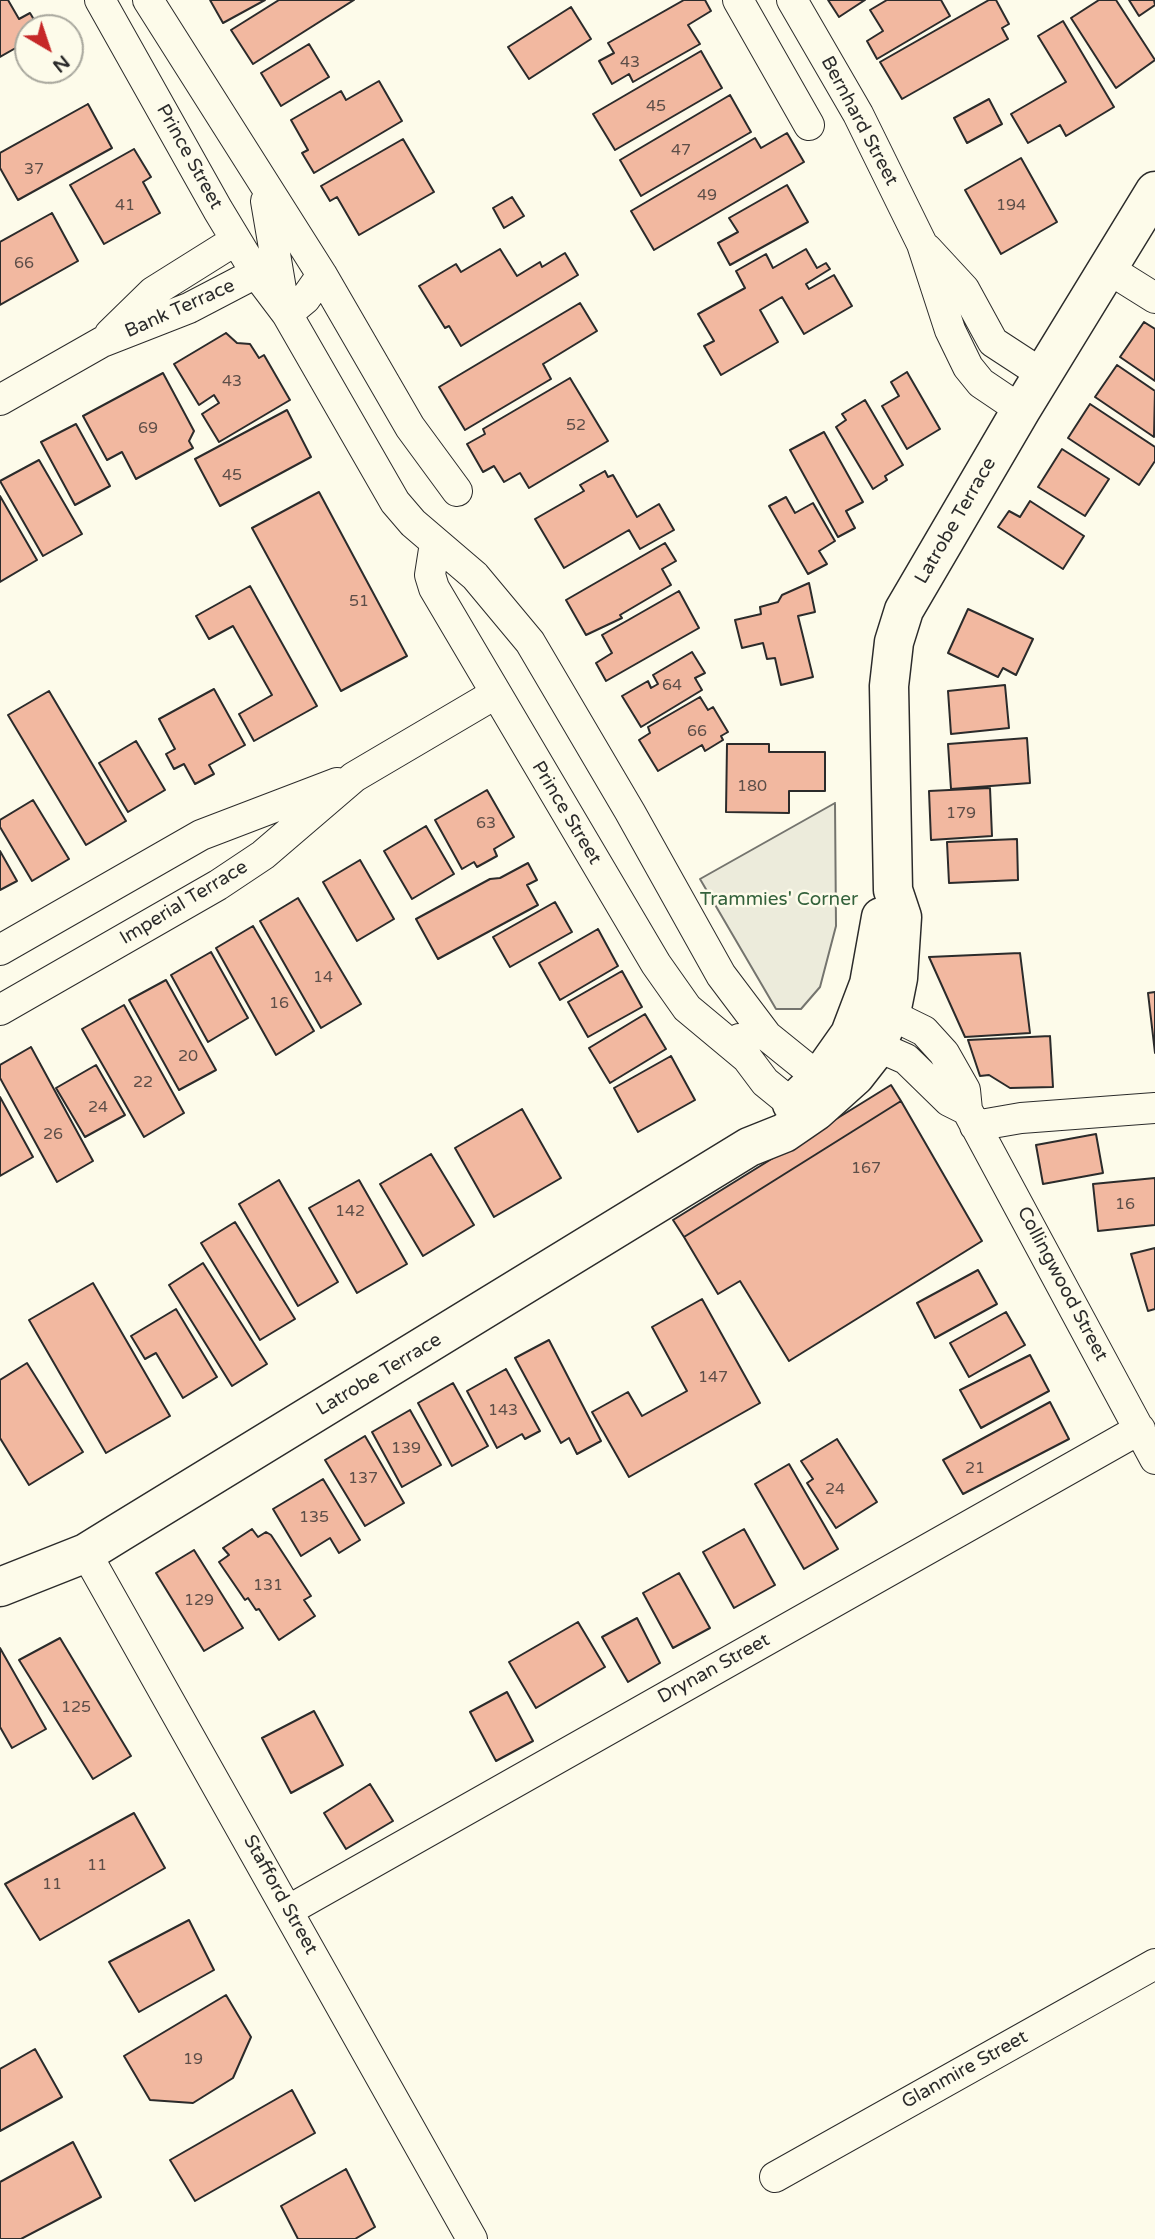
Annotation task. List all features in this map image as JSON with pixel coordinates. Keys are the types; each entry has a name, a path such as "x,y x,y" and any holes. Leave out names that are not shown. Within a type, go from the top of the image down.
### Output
{"main road":[{"name":"Latrobe Terrace","path":"0,1587 86,1553 749,1147 763,1127 855,1076 870,1024 898,978 902,917 894,890 889,686 894,642 904,610 1042,374 1155,191"}],"street":[{"name":"Prince Street","path":"100,0 236,240 285,312 390,494 406,515 475,576 530,642 630,812 721,975 777,1047 812,1099"},
{"name":"Prince Street","path":"148,0 322,275 410,427 457,491"},
{"path":"738,0 809,125"},
{"name":"Bernhard Street","path":"792,0 863,124 922,244 950,330 968,367 981,383 1021,410"},
{"name":"Prince Street","path":"261,180 273,231 285,312"},
{"name":"Bank Terrace","path":"102,342 153,292 236,240"},
{"name":"Bernhard Street","path":"922,244 959,282 993,342 1042,374"},
{"path":"1107,268 1155,298"},
{"name":"Bank Terrace","path":"0,400 102,342 189,308 256,273"},
{"path":"285,312 305,299 322,275"},
{"name":"Prince Street","path":"436,542 431,580 495,695 670,987 693,1014 747,1058 765,1082 812,1099"},
{"name":"Imperial Terrace","path":"0,1010 247,866 354,777 495,695"},
{"name":"Imperial Terrace","path":"0,950 217,827 354,777"},
{"name":"Prince Street","path":"721,975 728,1013 747,1058"},
{"name":"Collingwood Street","path":"870,1024 924,1031 937,1043 965,1090 971,1118 1155,1459"},
{"path":"971,1118 1021,1118 1155,1108"},
{"name":"Drynan Street","path":"289,1909 1140,1429"},
{"name":"Stafford Street","path":"86,1553 289,1909 472,2239"},
{"name":"Glanmire Street","path":"775,2176 1155,1964"}],"green space":[{"name":"Trammies' Corner","path":"835,803 836,926 820,987 801,1009 776,1009 700,879"}],"building":[{"path":"0,0 8,0 16,14 14,14 14,49 0,57"},
{"path":"210,0 265,0 223,23"},
{"path":"279,0 354,0 253,64 231,30"},
{"path":"684,0 705,0 711,11 688,25 700,44 633,82 629,74 612,84 599,61 614,53 608,43"},
{"path":"828,0 865,0 839,17"},
{"path":"887,0 941,0 950,16 877,59 867,41 883,31 870,10"},
{"path":"989,0 996,0 1009,24 1002,28 1008,39 902,99 880,62"},
{"path":"1099,0 1116,0 1155,60 1116,88 1071,18"},
{"path":"1129,0 1154,0 1155,5 1139,16"},
{"path":"571,7 591,39 529,79 508,47"},
{"path":"1063,21 1114,107 1066,136 1060,125 1028,143 1011,114 1066,82 1038,36"},
{"path":"309,44 329,77 281,106 261,73"},
{"path":"701,51 722,88 615,150 593,114"},
{"path":"379,81 402,121 314,173 302,153 308,150 291,120 341,91 346,100"},
{"path":"730,95 751,132 641,196 620,160"},
{"path":"989,99 1002,124 967,143 954,118"},
{"path":"88,104 112,148 18,200 0,168 0,153"},
{"path":"787,133 804,162 654,250 631,211 755,138 761,148"},
{"path":"403,139 434,192 359,235 337,197 330,201 321,186"},
{"path":"134,149 151,177 143,182 160,213 104,244 70,185"},
{"path":"1021,158 1057,222 1001,254 965,190"},
{"path":"787,185 808,222 730,265 718,243 738,232 729,218"},
{"path":"512,197 524,216 504,228 493,208"},
{"path":"52,213 78,261 0,305 0,242"},
{"path":"500,249 517,276 540,262 542,267 565,253 578,275 461,346 449,326 445,328 419,286 456,264 461,272"},
{"path":"806,249 817,268 826,263 830,269 806,284 809,289 834,275 852,306 804,334 782,297 760,310 778,342 721,375 704,346 714,341 698,314 745,288 736,271 766,254 773,268"},
{"path":"580,303 597,331 543,364 551,379 465,430 439,387"},
{"path":"1144,322 1155,329 1155,381 1120,357"},
{"path":"226,333 237,343 250,344 259,358 264,355 290,400 219,442 202,414 219,403 214,395 199,405 174,364"},
{"path":"1117,365 1155,391 1154,437 1095,397"},
{"path":"907,372 940,429 907,449 882,406 899,396 891,382"},
{"path":"163,373 194,431 189,441 193,448 136,479 122,452 107,460 83,416"},
{"path":"570,378 608,441 529,488 520,473 504,482 494,466 483,472 467,444 485,434 483,429"},
{"path":"865,400 903,465 885,476 887,480 873,489 836,427 846,420 842,414"},
{"path":"1090,404 1155,447 1155,461 1139,485 1068,438"},
{"path":"287,410 311,457 220,506 195,459"},
{"path":"76,424 110,486 75,505 41,442"},
{"path":"824,432 863,502 846,511 855,528 838,537 790,450"},
{"path":"1062,449 1109,479 1085,516 1038,487"},
{"path":"39,460 82,534 43,556 0,481"},
{"path":"605,471 608,477 613,475 637,517 659,504 674,530 640,549 629,530 564,568 535,519 584,491 580,485"},
{"path":"319,492 407,656 341,691 252,528"},
{"path":"0,496 37,560 0,582"},
{"path":"786,497 795,513 813,503 835,541 819,551 827,564 808,574 769,506"},
{"path":"1030,501 1084,536 1063,569 998,527 1009,511 1020,517"},
{"path":"665,543 676,561 662,569 671,585 620,615 622,618 586,635 566,600"},
{"path":"809,583 815,612 798,616 813,677 781,685 775,658 767,659 763,643 742,648 735,620 761,614 760,607 778,602 782,595"},
{"path":"250,586 317,706 254,741 239,714 272,695 233,626 209,639 196,616"},
{"path":"679,591 699,628 606,681 596,663 612,653 602,635"},
{"path":"968,609 1033,639 1016,675 1003,668 998,677 948,653"},
{"path":"692,652 705,673 695,678 702,690 641,727 622,696 648,681 651,688 658,684 653,675"},
{"path":"1005,685 1009,728 951,734 948,691"},
{"path":"214,689 245,745 209,765 214,774 195,784 184,764 174,769 166,754 175,749 159,719"},
{"path":"49,691 126,821 86,845 8,715"},
{"path":"700,697 708,710 713,707 728,732 721,736 723,740 705,751 702,745 658,771 639,740 650,733 648,727"},
{"path":"1027,738 1030,783 951,789 948,744"},
{"path":"136,741 165,790 128,812 99,763"},
{"path":"727,744 769,744 769,752 825,752 825,791 789,791 789,813 726,812"},
{"path":"990,788 992,836 931,840 929,791"},
{"path":"487,790 514,837 494,849 497,856 477,867 474,862 462,869 435,820"},
{"path":"33,800 69,859 32,881 0,827 0,820"},
{"path":"426,826 454,874 412,899 384,851"},
{"path":"1017,839 1018,880 949,883 947,842"},
{"path":"0,851 17,881 0,890"},
{"path":"360,860 394,919 357,941 323,882"},
{"path":"528,863 537,880 527,885 538,905 438,959 416,919 490,879 500,878"},
{"path":"298,898 361,1004 321,1028 260,921"},
{"path":"555,902 572,932 510,967 493,937"},
{"path":"253,926 314,1031 276,1055 216,948"},
{"path":"598,929 618,966 560,1000 539,963"},
{"path":"211,952 248,1018 208,1042 171,975"},
{"path":"1020,953 1030,1033 965,1037 929,957"},
{"path":"622,971 642,1007 588,1037 568,1002"},
{"path":"166,980 216,1070 179,1090 129,1000"},
{"path":"1155,992 1155,1053 1148,993"},
{"path":"124,1005 184,1113 144,1137 82,1029"},
{"path":"645,1014 666,1049 610,1083 589,1048"},
{"path":"1050,1036 1053,1087 1010,1088 989,1075 980,1076 968,1040"},
{"path":"31,1047 93,1161 57,1182 0,1078 0,1065"},
{"path":"671,1056 695,1100 638,1132 614,1088"},
{"path":"96,1065 125,1115 85,1137 56,1088"},
{"path":"891,1085 901,1101 684,1237 673,1220"},
{"path":"0,1097 33,1157 0,1176"},
{"path":"901,1101 982,1241 789,1361 740,1281 718,1294 684,1237"},
{"path":"522,1109 561,1178 494,1217 455,1148"},
{"path":"1096,1134 1103,1173 1043,1184 1036,1145"},
{"path":"431,1154 474,1225 423,1256 380,1184"},
{"path":"1155,1178 1155,1225 1098,1231 1093,1184"},
{"path":"279,1180 338,1282 298,1306 239,1204"},
{"path":"359,1180 407,1264 357,1293 309,1208"},
{"path":"235,1222 295,1319 260,1340 201,1243"},
{"path":"1155,1248 1155,1309 1148,1311 1131,1254"},
{"path":"203,1263 267,1364 232,1386 169,1285"},
{"path":"978,1270 997,1304 935,1338 917,1303"},
{"path":"93,1283 170,1416 106,1453 29,1320"},
{"path":"702,1299 760,1403 629,1477 592,1412 628,1392 642,1416 687,1391 652,1327"},
{"path":"176,1309 217,1377 183,1398 156,1353 145,1359 131,1336"},
{"path":"1006,1312 1025,1345 969,1377 950,1343"},
{"path":"549,1340 601,1441 577,1454 569,1438 561,1443 515,1358"},
{"path":"1030,1355 1049,1391 981,1428 960,1390"},
{"path":"27,1363 83,1452 29,1485 0,1438 0,1380"},
{"path":"506,1369 540,1431 525,1439 522,1434 497,1448 467,1391"},
{"path":"453,1383 488,1446 452,1466 418,1403"},
{"path":"1050,1402 1069,1439 963,1494 943,1460"},
{"path":"410,1410 441,1465 402,1487 372,1432"},
{"path":"365,1436 404,1503 365,1526 325,1460"},
{"path":"837,1439 877,1502 836,1528 807,1483 813,1479 801,1461"},
{"path":"789,1464 838,1549 804,1569 755,1484"},
{"path":"323,1479 360,1540 339,1553 330,1538 301,1556 273,1509"},
{"path":"252,1529 258,1537 266,1532 271,1535 311,1596 304,1600 315,1616 279,1640 259,1609 256,1610 248,1598 245,1600 219,1562 229,1555 223,1548"},
{"path":"744,1529 775,1585 734,1608 703,1552"},
{"path":"194,1550 243,1628 204,1651 156,1573"},
{"path":"679,1573 710,1628 673,1648 643,1593"},
{"path":"637,1618 660,1663 628,1682 602,1637"},
{"path":"578,1622 605,1667 536,1708 509,1662"},
{"path":"60,1638 131,1756 93,1779 19,1660"},
{"path":"0,1648 46,1729 12,1748 0,1727"},
{"path":"507,1692 533,1741 496,1761 470,1712"},
{"path":"314,1711 343,1765 291,1793 262,1738"},
{"path":"370,1784 393,1821 346,1849 324,1813"},
{"path":"134,1813 165,1868 40,1940 5,1884"},
{"path":"189,1920 214,1970 139,2012 109,1962"},
{"path":"226,1995 251,2037 233,2078 193,2103 150,2100 124,2056"},
{"path":"35,2049 62,2097 0,2131 0,2069"},
{"path":"292,2090 315,2133 195,2201 170,2160"},
{"path":"73,2142 101,2197 21,2239 0,2239 0,2182"},
{"path":"346,2169 375,2227 355,2239 298,2239 281,2206"}]}
